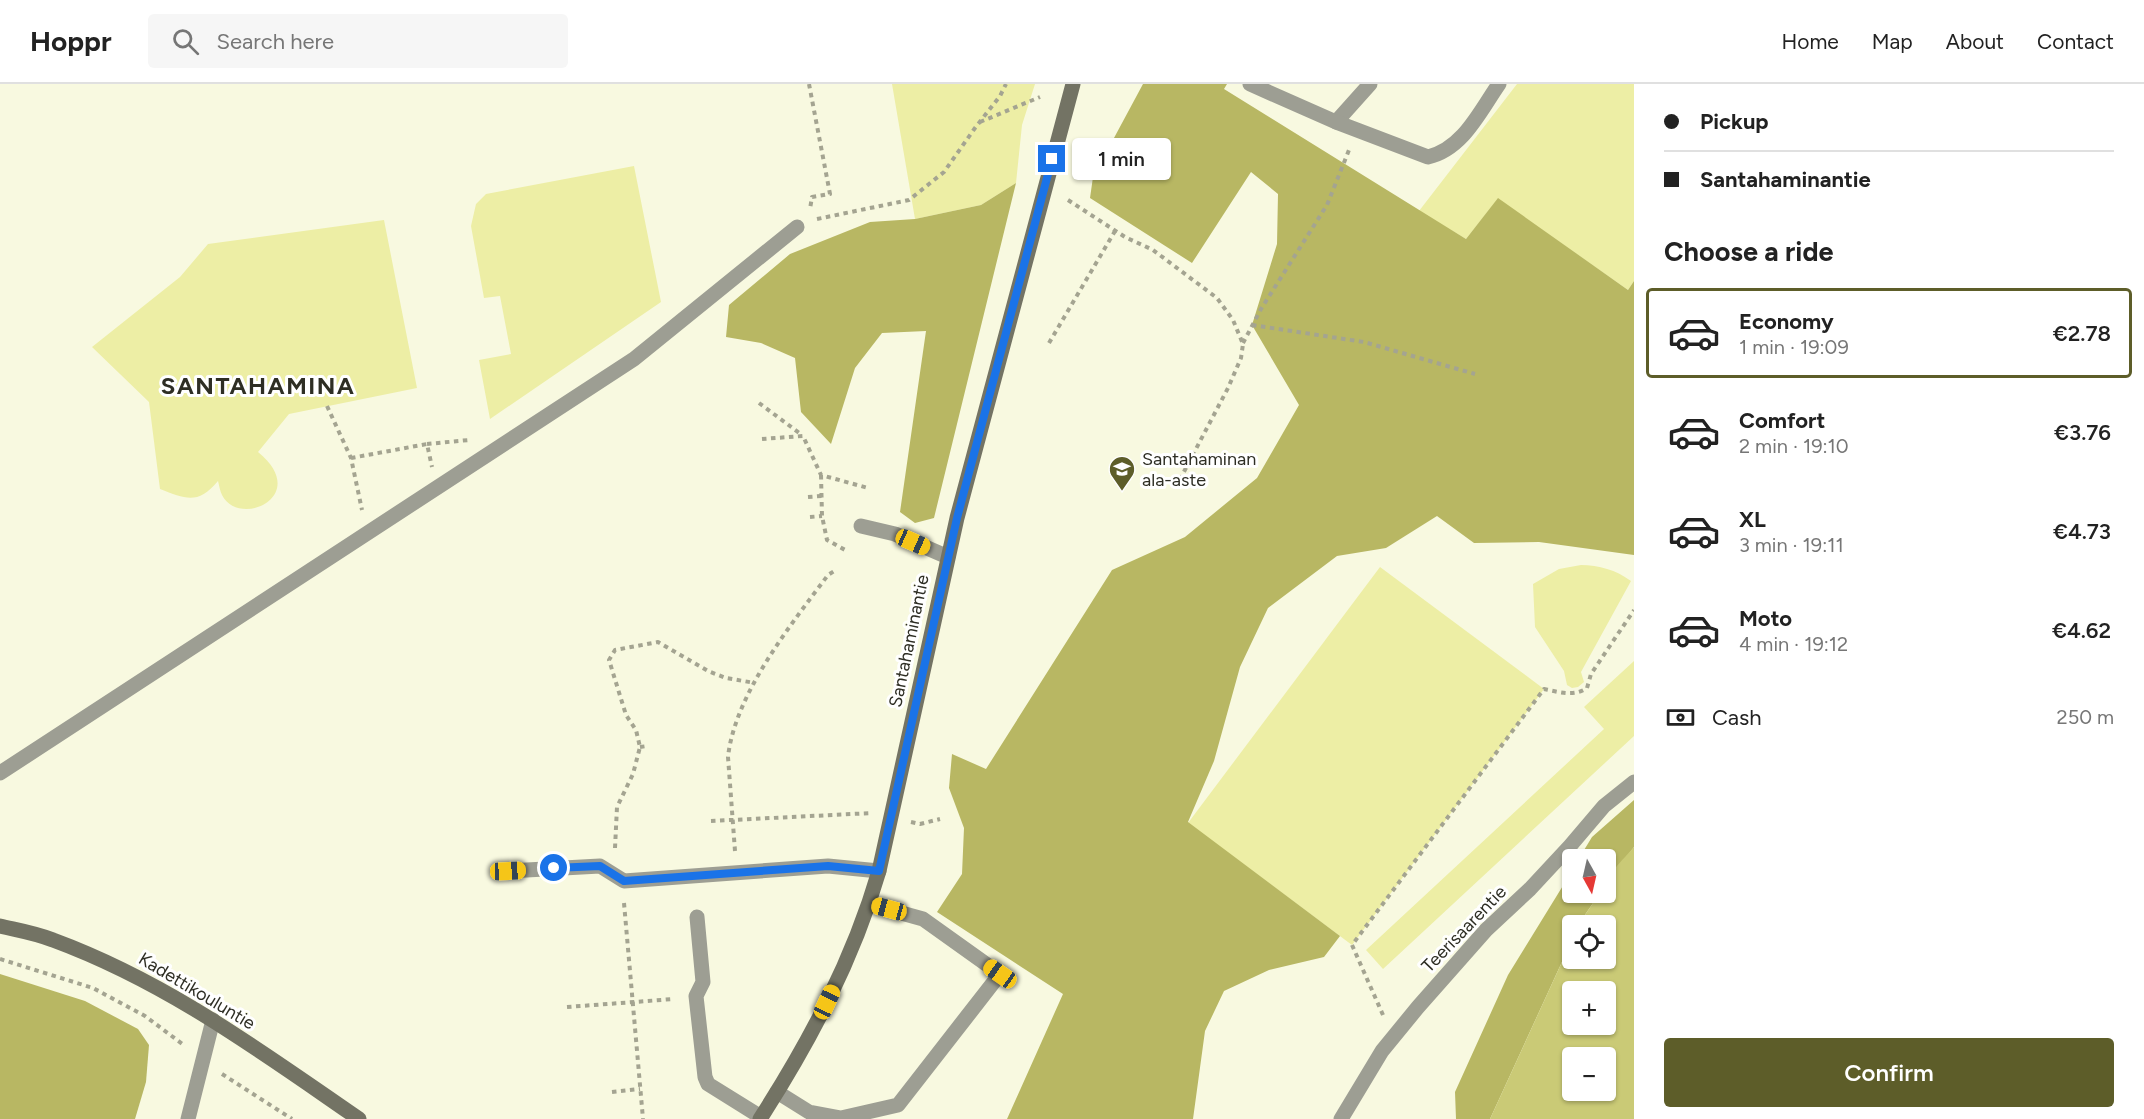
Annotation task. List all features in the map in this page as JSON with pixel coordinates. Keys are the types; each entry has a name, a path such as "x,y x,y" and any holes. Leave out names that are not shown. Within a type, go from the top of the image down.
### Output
{"main road":[{"name":"Santahaminantie","path":"760,1118 817,1023 869,904 879,871 957,518 1073,84"},
{"name":"Kadettikouluntie","path":"0,926 51,939 129,972 213,1020 359,1119"}],"street":[{"path":"1336,123 1370,84"},
{"path":"1255,85 1336,123 1428,157 1439,154 1456,144 1499,84"},
{"path":"0,773 634,359 802,224"},
{"path":"861,526 895,534 948,557"},
{"name":"Teerisaarentie","path":"1341,1119 1382,1051 1486,930 1530,889 1604,806 1634,782"},
{"path":"508,871 600,866 620,879 828,866 879,871"},
{"path":"777,1092 809,1112 841,1118 898,1105 1000,974 922,920 869,904"},
{"path":"698,917 703,982 696,996 705,1077 708,1084 760,1118"},
{"path":"191,1118 213,1020"}],"path":[{"path":"802,224 812,197 830,194 809,84"},
{"path":"802,224 909,200 944,172 1000,96 1006,84"},
{"path":"979,122 1040,97"},
{"path":"1177,485 1228,388 1252,325 1328,205 1346,156 1359,131"},
{"path":"1068,200 1115,231 1152,250 1217,298 1233,320 1243,344"},
{"path":"1049,343 1115,231"},
{"path":"1252,325 1364,342 1475,374"},
{"path":"759,403 803,436 821,475 822,516 827,540 847,551"},
{"path":"327,406 351,458 366,534"},
{"path":"762,439 803,436"},
{"path":"351,458 428,444 435,489"},
{"path":"821,475 868,488"},
{"path":"808,497 822,496"},
{"path":"810,517 822,516"},
{"path":"736,873 728,757 730,742 741,710 771,654 828,575 836,570"},
{"path":"1393,1038 1352,945 1544,689 1570,694 1582,692 1587,688 1591,674 1634,610"},
{"path":"643,1119 623,894 615,843 617,807 633,774 640,747 636,730 626,714 609,660 615,650 658,642 708,671 726,678 755,683"},
{"path":"640,747 647,746"},
{"path":"711,821 871,812 920,824 940,819"},
{"path":"0,959 93,988 146,1016 203,1062 292,1119"},
{"path":"567,1007 696,996"},
{"path":"612,1092 640,1089"}],"green space":[{"path":"892,84 1035,84 1022,125 1016,183 981,205 915,219"},
{"path":"1517,84 1634,84 1634,281 1628,290 1498,199 1466,239 1419,211"},
{"path":"634,166 661,302 490,419 479,360 511,354 500,296 484,298 471,226 476,204 486,194"},
{"path":"384,220 417,388 289,414 258,452 273,468 278,482 275,494 267,503 255,508 242,509 231,505 222,495 218,481 204,494 191,498 160,489 149,402 92,347 180,277 208,244"},
{"path":"1581,565 1607,569 1631,581 1581,672 1584,682 1572,688 1567,685 1564,671 1535,627 1533,584 1559,569"},
{"path":"1380,567 1544,689 1352,945 1188,823"},
{"path":"1634,661 1634,736 1383,969 1366,950 1604,729 1584,707"}],"shaded area":[{"path":"1143,84 1227,84 1224,89 1466,239 1498,198 1628,290 1634,281 1634,555 1539,542 1474,543 1437,516 1386,548 1337,556 1268,608 1240,667 1214,761 1188,822 1340,936 1324,957 1269,970 1224,991 1205,1031 1193,1119 1007,1119 1063,994 937,912 962,874 964,828 949,788 952,754 986,769 1112,570 1185,537 1257,478 1299,405 1252,325 1277,244 1278,194 1251,172 1192,263 1090,198 1093,177"},
{"path":"1016,183 934,518 915,523 900,512 926,331 882,333 855,368 831,444 801,412 795,358 761,343 726,337 729,305 790,254 870,222 915,219 981,205"},
{"path":"1634,800 1634,847 1616,871 1616,849 1585,849 1592,837"},
{"path":"1634,847 1634,1119 1490,1119 1562,962 1562,969 1616,969 1616,915 1585,915 1593,903 1616,903 1616,867"},
{"path":"1562,887 1562,903 1593,903 1585,915 1562,915 1562,962 1490,1119 1456,1119 1455,1092 1508,975"},
{"path":"0,974 85,1001 138,1029 149,1045 146,1082 135,1119 0,1119"}],"place":[{"name":"Santahaminan ala-aste","path":"1122,492"}],"district":[{"name":"SANTAHAMINA","path":"258,385"}],"route":[{"path":"554,868 600,866 624,881 828,866 879,871 957,518 1052,159"}]}
